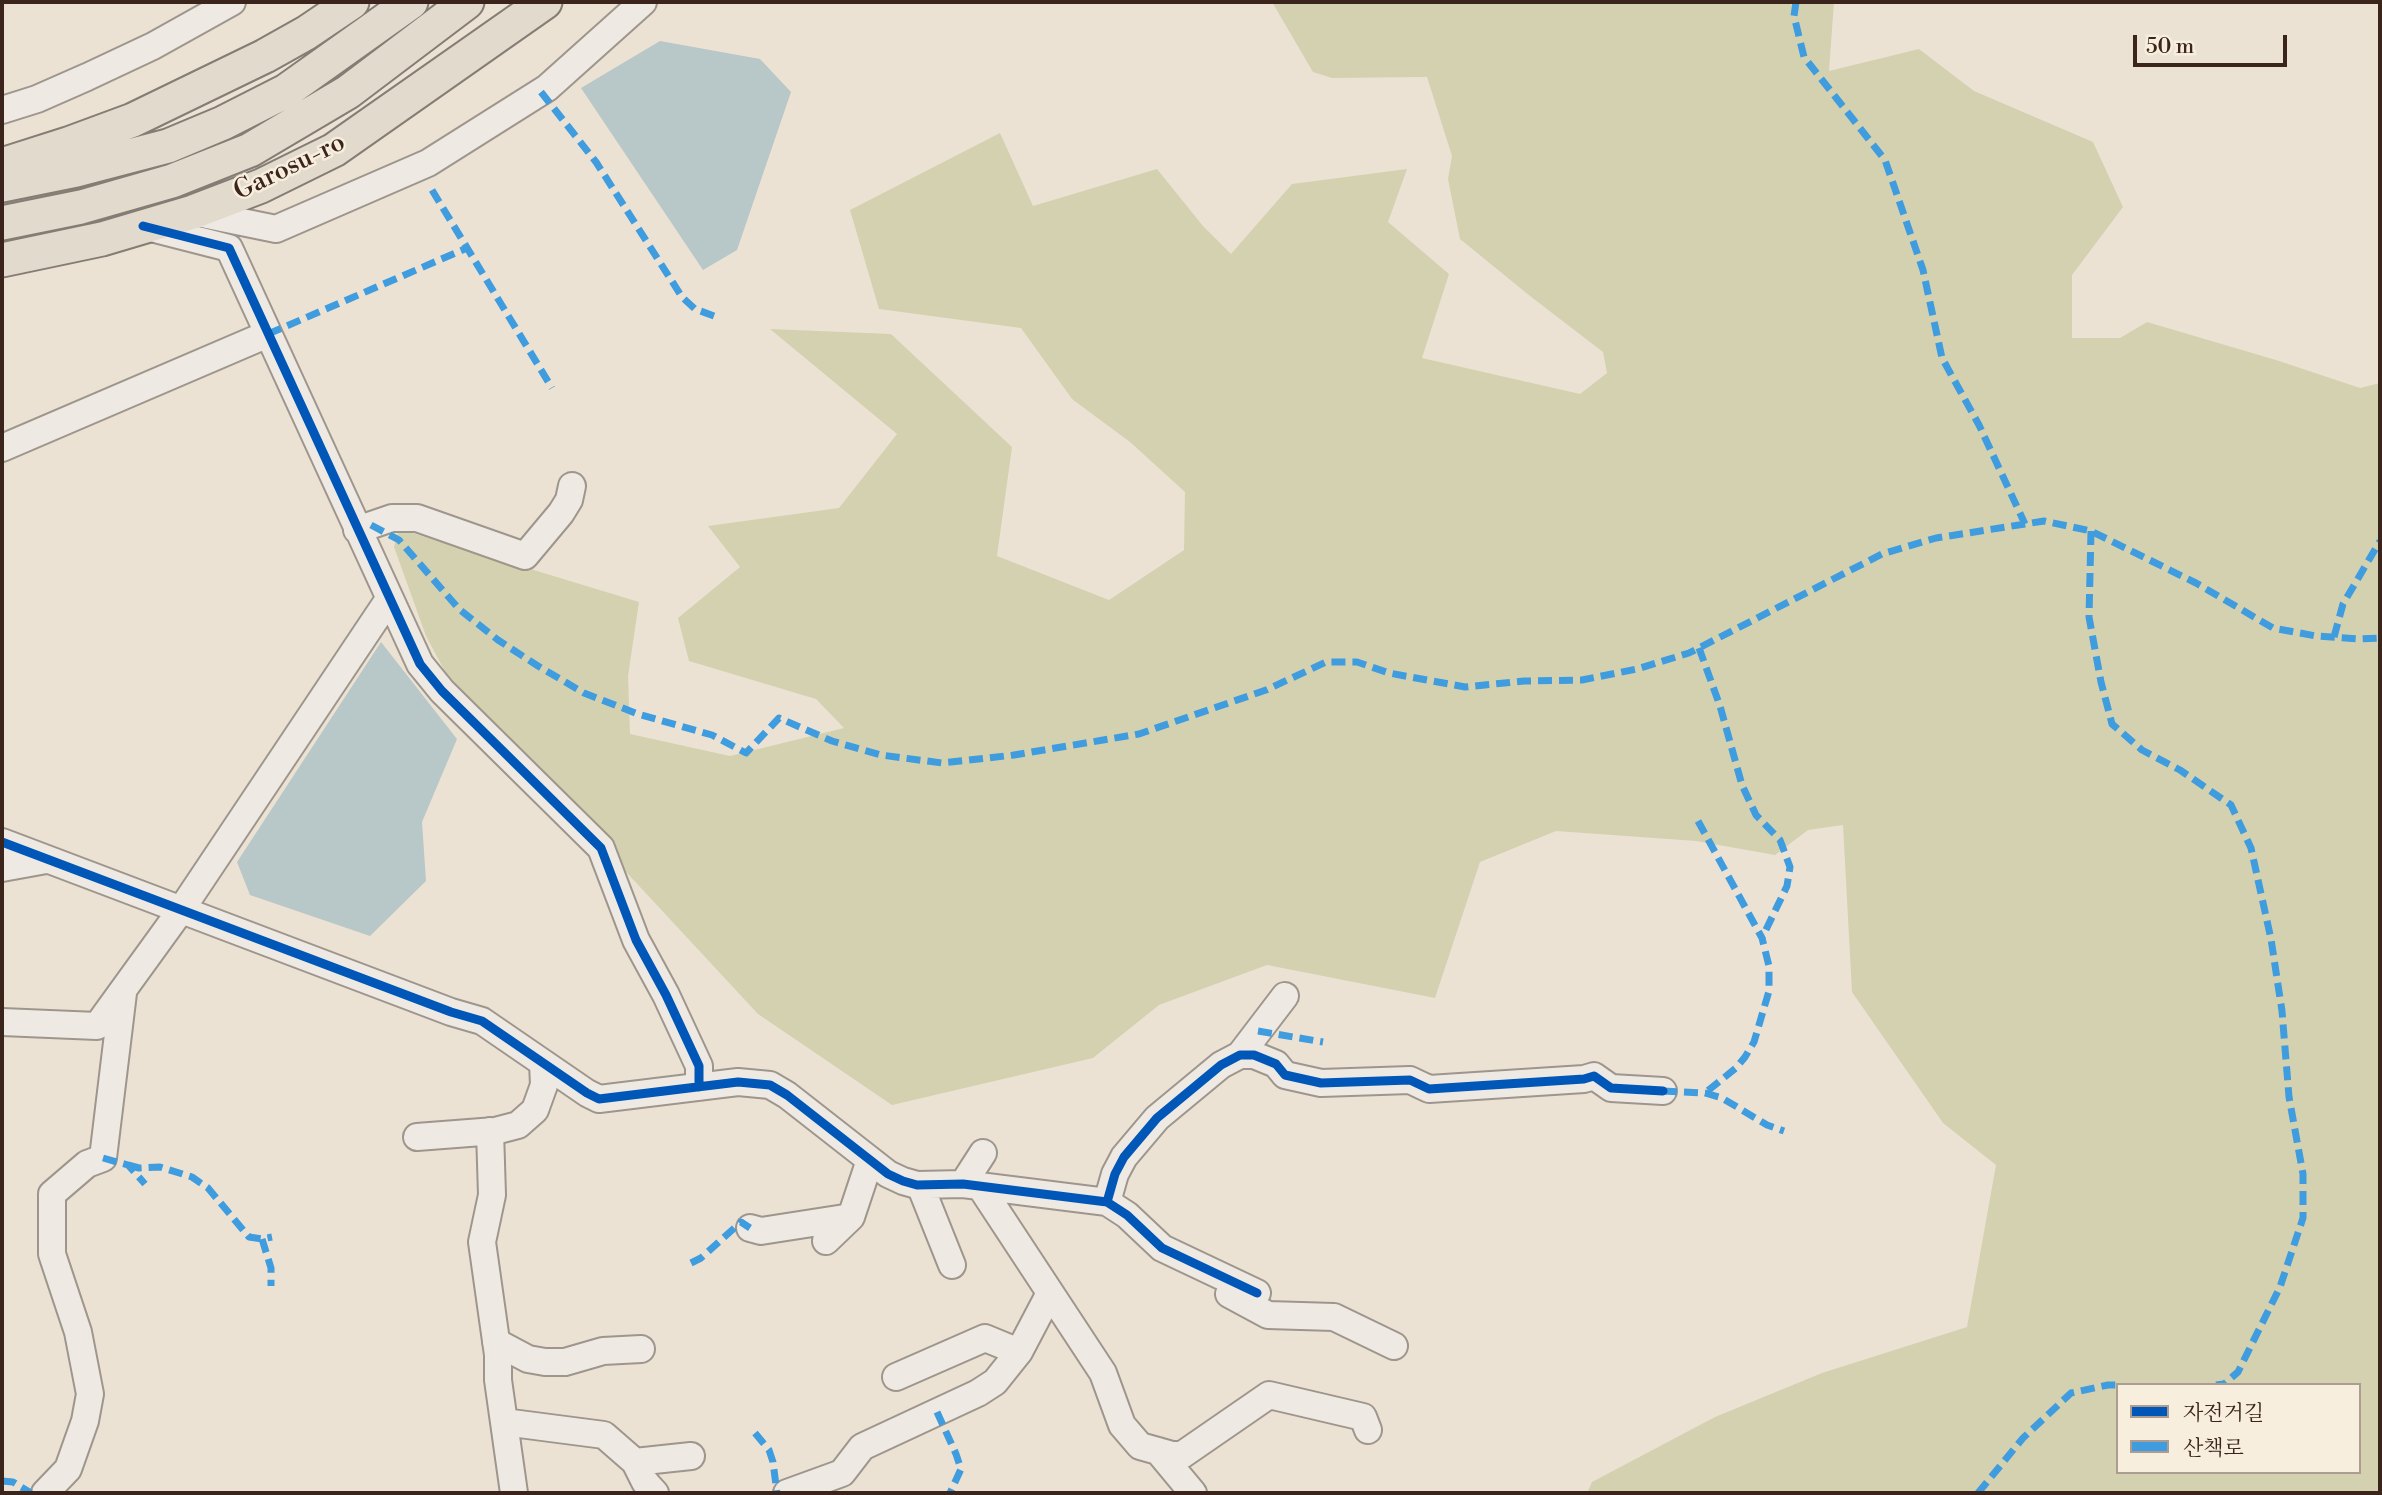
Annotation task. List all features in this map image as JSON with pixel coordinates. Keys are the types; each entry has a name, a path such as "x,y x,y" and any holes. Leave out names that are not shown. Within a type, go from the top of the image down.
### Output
{"main road":[{"path":"2,165 133,120 265,56 352,2"},
{"path":"2,185 76,170 167,146 223,123 286,91 411,2"},
{"name":"Garosu-ro","path":"2,223 81,207 172,181 250,150 348,92 467,2"},
{"name":"Garosu-ro","path":"2,260 102,239 193,212 261,186 334,150 545,2"}],"street":[{"path":"2,110 88,78 232,2"},
{"path":"193,212 276,229 428,163 547,88 643,2"},
{"path":"144,226 229,248 420,664 442,691 601,848 636,940 666,995 699,1066 699,1087"},
{"path":"2,448 268,334"},
{"path":"358,530 392,517 417,518 525,556 561,513 569,500 572,486"},
{"path":"2,1022 97,1026 181,910 389,599"},
{"path":"2,842 482,1021 599,1099 738,1082 770,1085 787,1095 888,1174 920,1185 972,1185 1108,1202 1127,1215 1162,1248 1257,1293"},
{"path":"2,868 48,859"},
{"path":"45,1493 68,1469 85,1421 90,1394 78,1332 52,1254 52,1194 87,1164 103,1158 123,991"},
{"path":"1108,1202 1115,1174 1124,1157 1157,1118 1221,1065 1240,1055 1284,996"},
{"path":"1240,1055 1254,1055 1276,1064 1285,1075 1321,1083 1410,1080 1429,1089 1584,1079 1594,1076 1611,1088 1664,1091"},
{"path":"417,1137 490,1131 517,1125 535,1110 544,1085 543,1063"},
{"path":"490,1131 492,1195 482,1242 514,1493"},
{"path":"972,1185 983,1153"},
{"path":"826,1241 851,1217 870,1160"},
{"path":"920,1185 952,1265"},
{"path":"972,1185 1050,1293 1103,1373 1122,1425 1140,1446 1182,1455 1269,1395 1363,1417 1368,1430"},
{"path":"750,1228 761,1231 851,1217"},
{"path":"1148,1235 1163,1260 1268,1315 1334,1317 1394,1346"},
{"path":"787,1493 842,1473 862,1447 995,1382 1019,1352 1050,1293"},
{"path":"896,1377 985,1338 1019,1352"},
{"path":"496,1342 528,1359 545,1362 565,1362 603,1351 641,1349"},
{"path":"504,1422 604,1435 635,1462 645,1482 655,1493"},
{"path":"1158,1451 1192,1493"},
{"path":"635,1462 691,1456"}],"shaded area":[{"path":"1272,2 1834,2 1829,71 1919,49 1974,91 2093,142 2123,207 2072,275 2072,338 2120,338 2147,322 2360,388 2380,383 2380,1493 1587,1493 1592,1482 1715,1417 1822,1373 1967,1327 1996,1165 1943,1123 1852,992 1843,825 1808,830 1775,855 1696,841 1556,831 1480,862 1435,998 1267,965 1159,1005 1093,1058 892,1105 758,1014 588,831 467,713 426,636 394,547 399,529 639,602 628,676 630,734 730,756 844,728 816,699 689,661 678,618 740,567 708,526 839,508 897,434 770,329 891,334 1012,447 997,556 1109,600 1184,550 1185,492 1130,442 1072,399 1021,328 879,309 850,210 1000,133 1033,206 1157,169 1203,226 1231,254 1292,184 1407,169 1388,222 1449,274 1422,358 1580,394 1607,373 1603,352 1460,239 1448,179 1452,156 1427,77 1332,78 1313,72"},
{"path":"660,41 760,59 791,92 737,250 703,270 581,88"},
{"path":"381,642 457,739 422,822 426,881 370,936 250,895 237,862"}],"marked path":[{"path":"1796,2 1794,16 1804,57 1885,160 1923,270 1942,358 1979,425 2025,524"},
{"path":"541,92 596,162 682,297 695,309 714,316"},
{"path":"432,190 552,388"},
{"path":"268,334 467,248"},
{"path":"371,525 399,540 459,609 498,640 538,666 584,693 638,714 712,735 746,753 779,718 832,741 881,755 942,763 1014,755 1139,734 1266,690 1326,662 1357,662 1389,673 1465,687 1524,681 1582,680 1637,669 1689,653 1882,554 1936,538 2044,521 2091,531 2196,583 2273,628 2316,636 2380,638"},
{"path":"2091,531 2089,617 2112,724 2142,750 2180,770 2231,805 2251,848 2271,939 2282,1011 2289,1097 2303,1174 2303,1218 2280,1287 2238,1372 2225,1383"},
{"path":"2334,637 2343,604 2380,541"},
{"path":"1699,648 1720,706 1742,785 1756,815 1780,840 1790,867 1787,886 1762,938"},
{"path":"1698,821 1762,938 1769,966 1769,991 1754,1042 1736,1068 1705,1093"},
{"path":"1258,1031 1323,1042"},
{"path":"1663,1091 1705,1093 1722,1098 1767,1125 1784,1131"},
{"path":"103,1158 128,1165 145,1184"},
{"path":"128,1165 139,1168 160,1167 192,1177 208,1188 249,1237 272,1237"},
{"path":"691,1263 701,1258 741,1222 750,1228"},
{"path":"262,1239 271,1268 271,1286"},
{"path":"1978,1493 2023,1438 2071,1393 2116,1385"},
{"path":"937,1412 961,1469 950,1493"},
{"path":"755,1433 769,1450 777,1493"},
{"path":"2,1481 13,1482 31,1493"}],"cycle path":[{"path":"143,226 229,248 420,664 442,691 601,848 636,940 666,995 699,1066 699,1087"},
{"path":"2,842 451,1012 482,1021 599,1099 738,1082 770,1085 787,1095 888,1174 903,1181 917,1185 963,1184 1107,1202 1127,1215 1162,1248 1257,1293"},
{"path":"1107,1202 1115,1174 1124,1157 1157,1118 1221,1065 1240,1055 1254,1055 1276,1064 1285,1075 1321,1083 1410,1080 1429,1089 1584,1079 1594,1076 1611,1088 1663,1091"}]}
